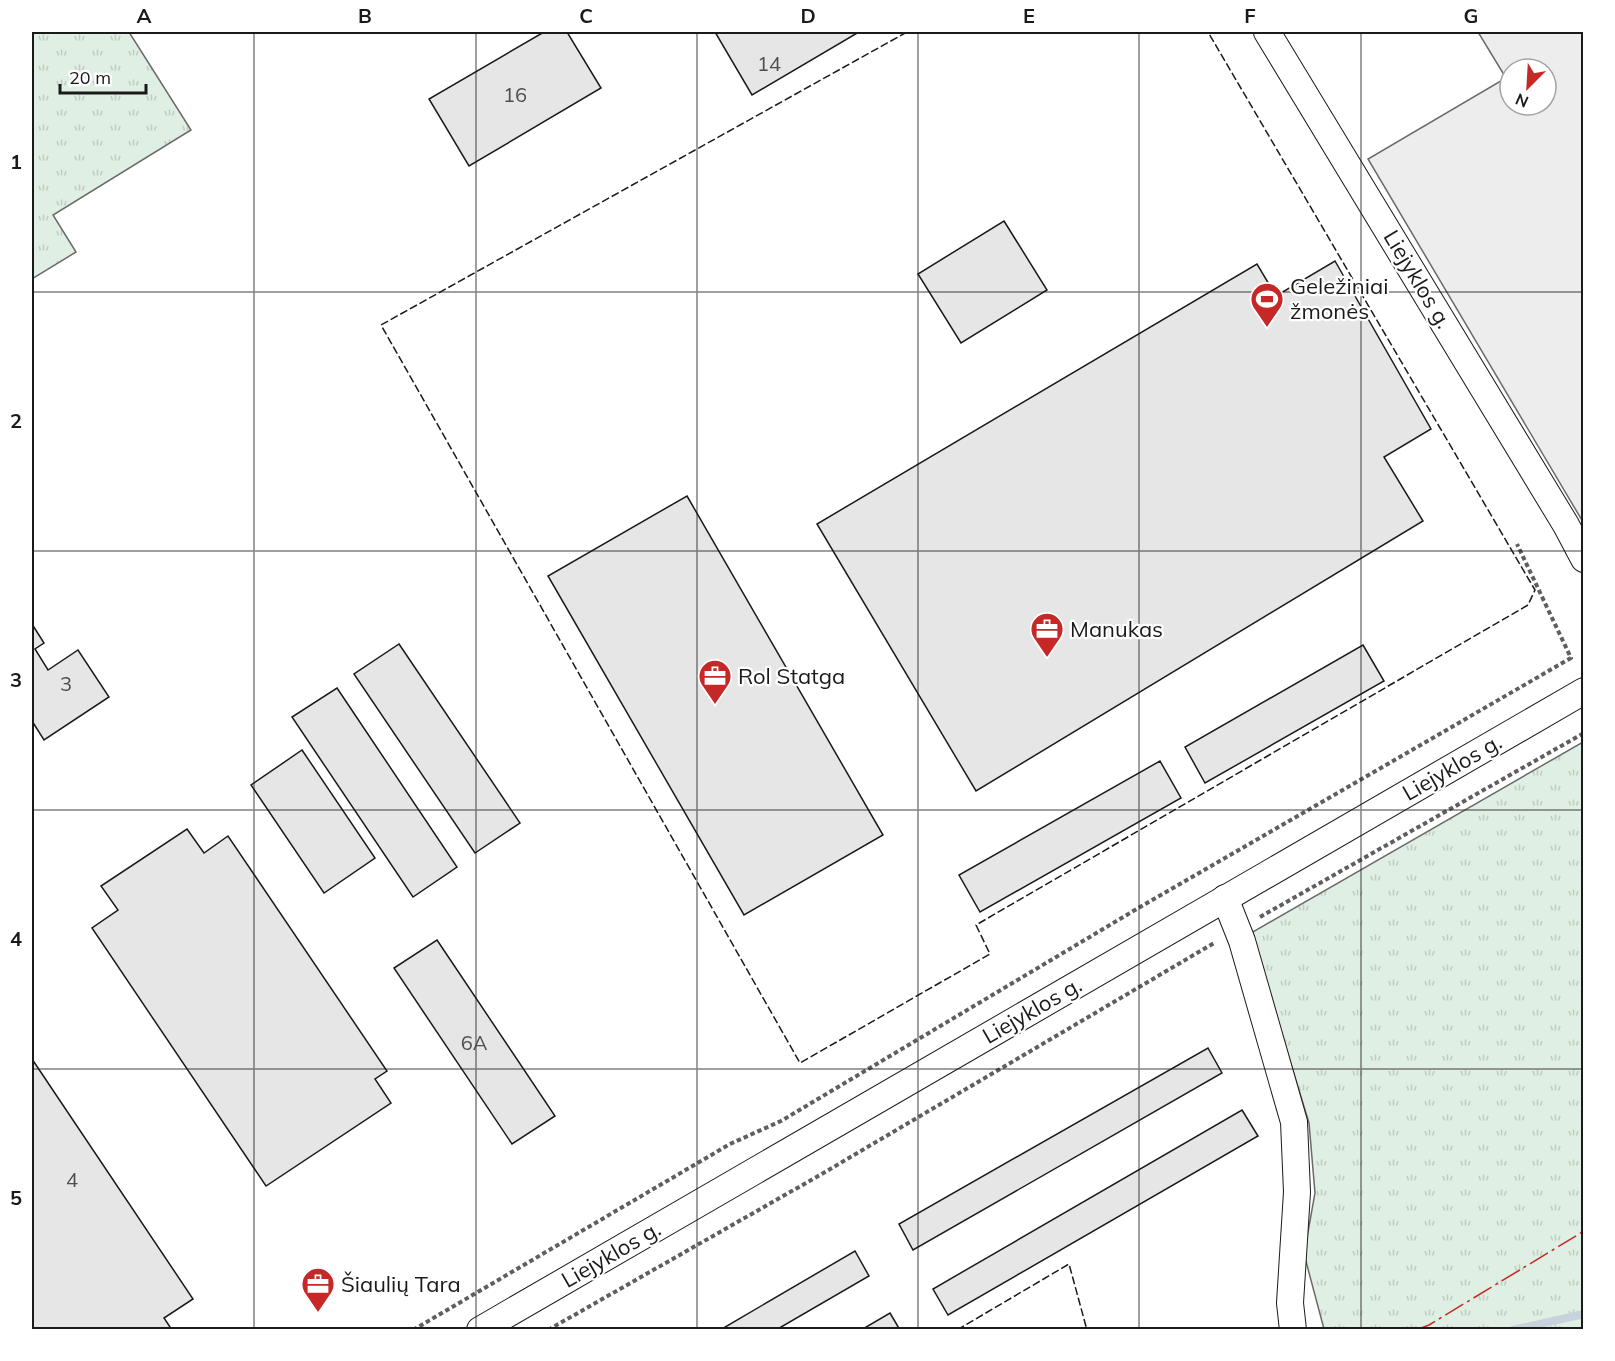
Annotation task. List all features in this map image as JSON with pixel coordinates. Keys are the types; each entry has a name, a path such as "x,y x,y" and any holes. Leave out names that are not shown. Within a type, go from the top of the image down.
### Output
{"street":[{"name":"Liejyklos g.","path":"1267,32 1554,504 1584,559"},
{"name":"Liejyklos g.","path":"480,1329 1584,691"},
{"path":"1225,898 1238,929 1294,1122 1297,1192 1290,1303 1293,1329"}],"path":[{"path":"413,1329 730,1144 781,1121 1135,910 1571,658 1517,544"},
{"path":"548,1329 819,1175 1238,929 1584,733"}],"green space":[{"path":"32,32 129,32 191,130 53,215 76,252 32,279"},
{"path":"1583,742 1583,1329 1324,1329 1304,1254 1315,1193 1309,1123 1251,933"}],"shaded area":[{"path":"1478,32 1583,32 1583,522 1368,159 1498,83 1498,117 1558,117 1558,57 1498,57 1498,65"}],"building":[{"path":"544,32 567,32 601,88 469,166 429,99"},
{"path":"715,32 859,32 752,95"},
{"path":"1004,221 1047,290 961,343 918,274"},
{"name":"Manukas","path":"1335,261 1431,429 1384,457 1423,521 976,791 817,524 1257,264 1276,296"},
{"name":"Rol Statga","path":"687,496 883,835 744,915 548,576"},
{"path":"32,624 44,643 35,649 48,670 78,650 109,697 44,740 32,721"},
{"path":"399,644 520,823 475,853 354,674"},
{"path":"1363,645 1384,681 1205,783 1185,747"},
{"path":"337,688 457,867 413,897 292,717"},
{"path":"302,750 375,858 324,893 251,785"},
{"path":"1160,761 1181,798 980,912 959,875"},
{"path":"187,829 204,853 228,836 387,1071 375,1079 391,1103 266,1186 92,928 118,910 101,886"},
{"path":"437,940 555,1116 512,1144 394,968"},
{"path":"1208,1048 1222,1073 913,1250 899,1224"},
{"path":"32,1059 193,1299 164,1318 172,1330 32,1330"},
{"path":"1242,1110 1258,1136 948,1315 933,1289"},
{"path":"855,1251 869,1276 776,1330 720,1330"},
{"path":"890,1313 900,1330 861,1330"}],"waterway":[{"path":"1513,1330 1584,1314"}],"fence":[{"path":"907,32 381,325 800,1063 990,954 976,925 1528,605 1535,590 1208,32"},
{"path":"957,1330 1069,1264 1087,1330"}],"power":[{"path":"1416,1330 1429,1325 1584,1231"}],"place":[{"name":"Geležiniai žmonės","path":"1267,328"},
{"name":"Manukas","path":"1047,658"},
{"name":"Rol Statga","path":"715,705"},
{"name":"Šiaulių Tara","path":"318,1313"}]}
